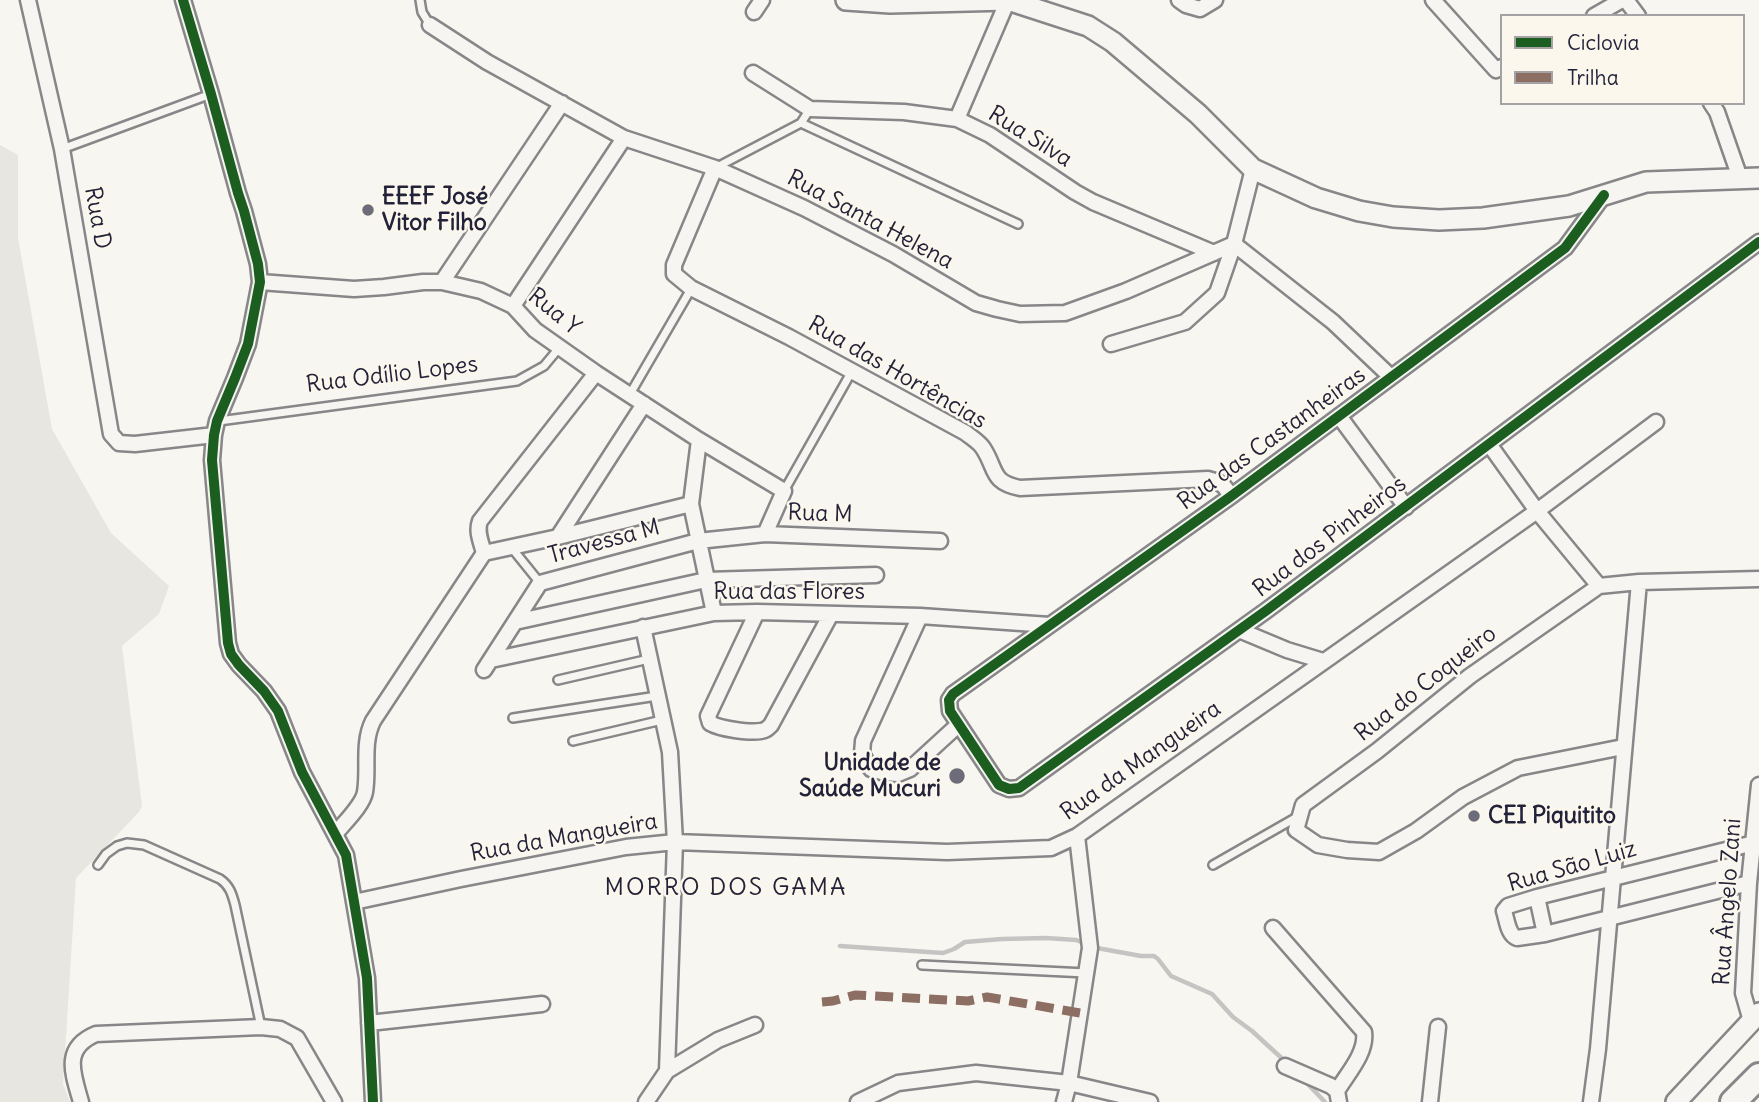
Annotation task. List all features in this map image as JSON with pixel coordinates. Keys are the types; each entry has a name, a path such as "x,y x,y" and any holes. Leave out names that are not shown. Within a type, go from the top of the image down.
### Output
{"highway":[{"path":"1733,1102 1759,1076"}],"street":[{"name":"Rua D","path":"28,0 62,149 111,434 119,443"},
{"path":"183,0 258,264 260,282 248,344 216,428 212,460 228,643 239,665 264,691 278,711 302,772 346,855 367,978 373,1102"},
{"path":"846,0 890,3 1008,0 1072,20 1102,33 1198,114 1253,169 1316,198 1359,211 1394,217 1439,220 1507,216 1569,206 1646,182 1750,178 1712,105"},
{"path":"957,119 1008,0"},
{"path":"1179,0 1200,9 1215,0"},
{"path":"1433,0 1496,70 1500,68"},
{"path":"1598,14 1624,0 1636,14"},
{"name":"Rua Santa Helena","path":"429,25 487,62 624,138 715,168 804,208 893,254 976,303 1020,314 1065,313 1126,291 1234,244"},
{"path":"753,73 810,109"},
{"path":"442,282 562,103"},
{"name":"Rua Silva","path":"810,109 904,112 957,119 990,135 1093,202 1214,253"},
{"path":"513,306 624,138"},
{"path":"691,288 674,274 674,265 715,168"},
{"path":"1111,344 1185,322 1217,293 1234,244 1253,169"},
{"name":"Rua das Castanheiras","path":"949,701 953,694 1230,497 1565,248 1604,195"},
{"name":"Rua dos Pinheiros","path":"949,701 950,711 958,725 999,785 1009,789 1019,788 1239,630 1759,242"},
{"path":"1234,244 1333,322 1391,377"},
{"name":"Rua Y","path":"260,282 354,289 442,282 481,291 513,306 535,330 596,373 784,491"},
{"name":"Rua das Hortências","path":"691,288 789,337 966,433 984,449 996,476 1008,485 1020,488 1208,479 1223,484 1230,497"},
{"path":"484,552 478,533 480,521 596,373"},
{"path":"558,537 643,404"},
{"path":"1339,416 1406,506"},
{"name":"Rua da Mangueira","path":"354,902 626,847 675,842 947,852 1051,848 1077,835 1537,511 1656,422"},
{"name":"Rua Odílio Lopes","path":"119,443 135,444 216,428"},
{"path":"699,440 691,505 714,613"},
{"path":"1489,444 1537,511 1599,586 1639,582 1759,579"},
{"path":"765,534 784,491"},
{"path":"336,833 362,800 365,791 367,739 373,721 484,552 691,505"},
{"name":"Rua M","path":"698,541 765,534 940,541"},
{"name":"Travessa M","path":"487,665 540,583 698,541"},
{"path":"515,622 706,580 876,575"},
{"path":"1591,1102 1639,582"},
{"name":"Rua do Coqueiro","path":"1599,586 1470,676 1377,751 1303,805 1296,830 1318,845 1379,852 1416,831 1463,797 1518,768 1623,747"},
{"path":"757,612 708,716 710,723 717,727 764,731 771,726 831,614"},
{"name":"Rua das Flores","path":"487,665 643,627 714,613 920,616 1051,625"},
{"path":"920,616 863,741 862,754 871,769 885,774 898,774 910,769 958,725"},
{"path":"643,627 670,752 675,842 667,1071"},
{"path":"1239,630 1287,650 1323,661"},
{"name":"Rua Ângelo Zani","path":"1755,1017 1743,993 1749,883 1759,785"},
{"path":"1063,1102 1069,1083 1090,948 1077,835"},
{"name":"Rua São Luiz","path":"1749,883 1545,934 1517,938 1513,937 1504,911 1508,906 1537,897 1754,843"},
{"path":"1537,897 1545,934"},
{"path":"1273,928 1364,1032 1362,1050 1338,1097"},
{"path":"369,1023 542,1004"},
{"path":"1676,1102 1755,1017"},
{"path":"646,1102 667,1071 718,1040 755,1026"},
{"path":"80,1102 72,1060 80,1043 88,1037 96,1034 261,1027 280,1029 297,1038 334,1102"},
{"path":"1430,1102 1438,1027"},
{"path":"1285,1066 1331,1086 1338,1097"},
{"path":"858,1102 898,1083 976,1073 1069,1083 1150,1102"}],"lane":[{"path":"420,0 422,12 429,25"},
{"path":"62,149 211,94"},
{"path":"715,168 801,123 810,109"},
{"path":"801,123 1018,224"},
{"path":"630,394 691,288"},
{"name":"Rua Odílio Lopes","path":"216,428 517,382 544,366 559,347"},
{"path":"784,491 852,371"},
{"path":"511,547 540,583"},
{"path":"558,680 650,659"},
{"path":"513,718 658,696"},
{"path":"573,741 662,720"},
{"path":"1213,865 1300,815"},
{"path":"98,865 106,854 117,846 144,845 227,883 232,891 261,1027"},
{"path":"922,965 1086,973"}],"shaded area":[{"path":"0,145 18,155 18,238 52,429 111,533 169,586 159,614 122,646 142,806 76,878 63,1084 70,1102 0,1102"}],"waterway":[{"path":"840,946 943,953 965,942 1046,938 1076,940 1097,948 1154,956 1171,976 1212,994 1233,1017 1287,1063"},
{"path":"1303,1079 1325,1102"}],"marked path":[{"path":"822,1002 855,995 968,1001 987,997 1080,1013"}],"cycle path":[{"path":"183,0 244,211 260,282 248,344 214,435 212,460 228,643 231,654 239,665 264,691 278,711 302,772 346,855 367,978 373,1102"},
{"path":"1604,195 1565,248 1230,497 953,694 949,700 950,711 999,785 1009,789 1019,788 1267,610 1759,242"}],"place":[{"name":"EEEF José Vitor Filho","path":"368,210"},
{"name":"Unidade de Saúde Mucuri","path":"957,776"},
{"name":"CEI Piquitito","path":"1474,816"}],"district":[{"name":"MORRO DOS GAMA","path":"726,888"}]}
